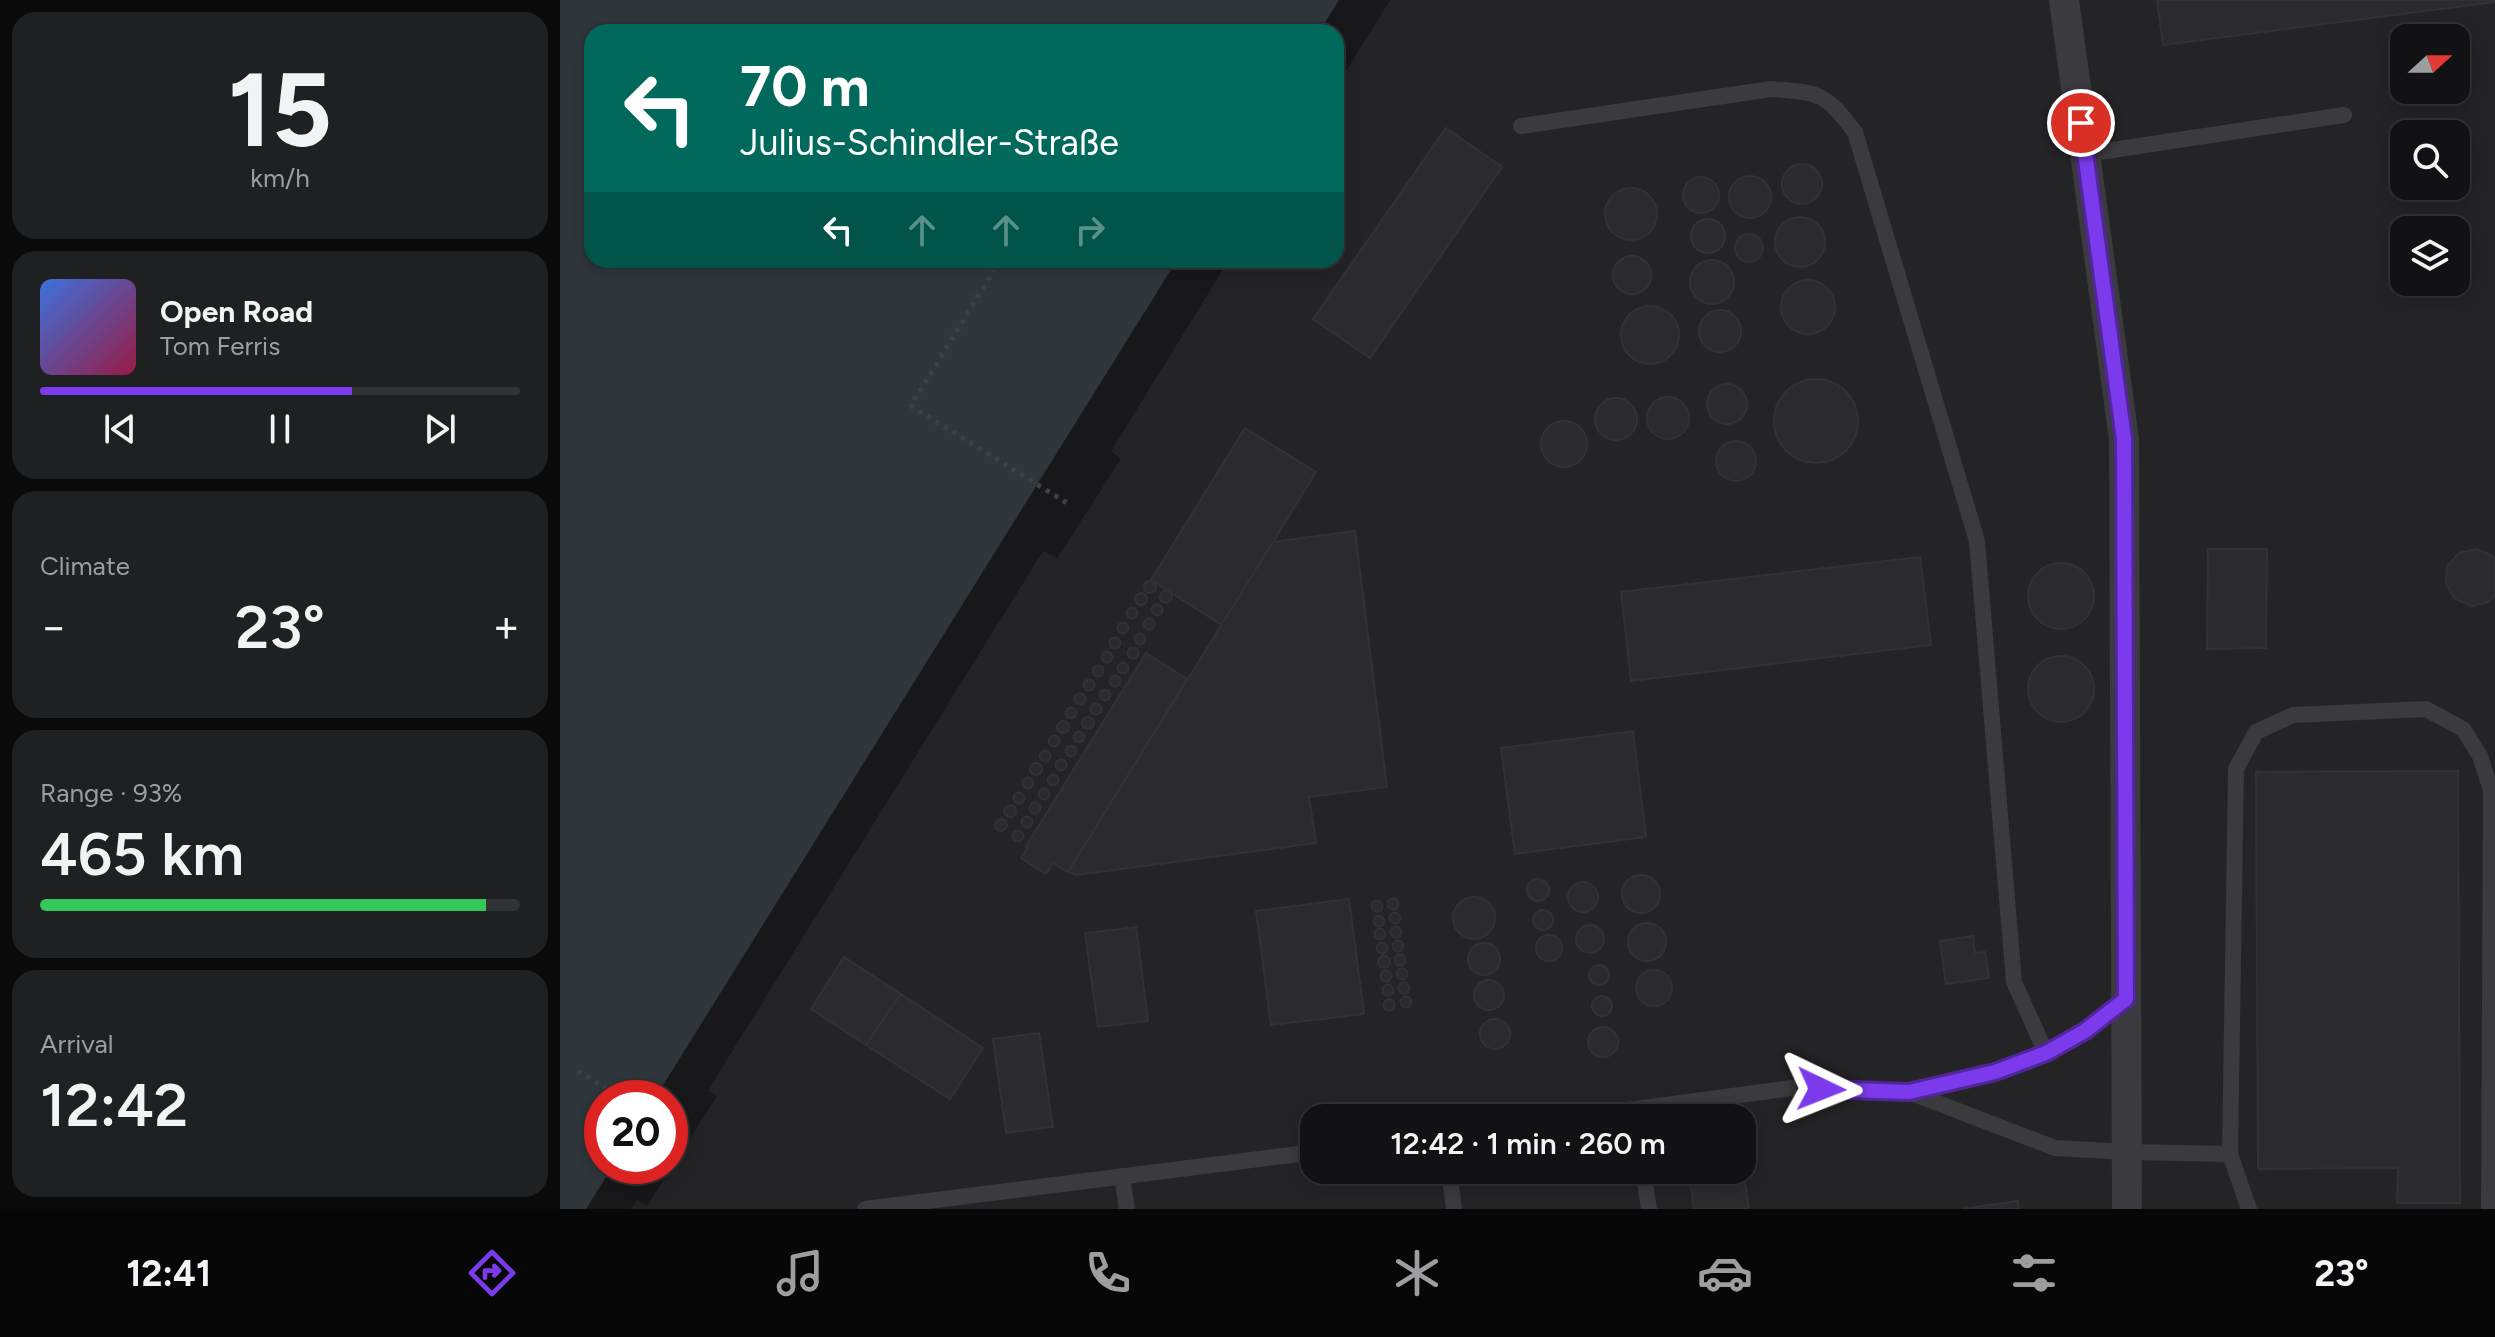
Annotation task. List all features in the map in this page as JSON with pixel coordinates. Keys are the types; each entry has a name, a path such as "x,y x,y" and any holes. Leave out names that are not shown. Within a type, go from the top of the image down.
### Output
{"street":[{"path":"2064,0 2124,439 2127,1209"}],"lane":[{"path":"1521,126 1771,89 1808,92 1831,102 1855,132 1977,541 2014,982 2046,1053"},
{"path":"2086,154 2344,115"},
{"path":"2249,1209 2230,1154 2236,769 2256,732 2293,715 2426,709 2463,729 2480,756 2491,790 2489,1209"},
{"path":"1692,1104 1792,1088 1909,1092 1995,1072 2046,1053 2085,1031 2126,999"},
{"path":"1909,1092 2055,1148 2230,1154"},
{"path":"865,1209 1300,1154"},
{"path":"1122,1176 1127,1209"},
{"path":"1451,1184 1454,1209"},
{"path":"1645,1184 1649,1209"}],"path":[{"path":"995,268 911,406 1067,503"},
{"path":"578,1071 592,1080"}],"shaded area":[{"path":"560,0 1339,0 1324,24 584,24 584,268 1172,268 666,1080 584,1080 584,1184 602,1184 586,1209 560,1209"},
{"path":"1390,0 2495,0 2495,1209 631,1209 637,1200 647,1206 661,1184 688,1184 688,1142 717,1096 708,1090 1043,551 1057,558 1121,459 1111,451 1224,268 1344,268 1344,74"}],"building":[{"path":"2157,0 2495,0 2495,2 2163,45"},
{"path":"1446,128 1502,167 1370,358 1313,319"},
{"path":"1802,164 1816,170 1822,184 1816,198 1802,204 1788,198 1782,184 1788,170"},
{"path":"1750,176 1765,182 1771,197 1765,212 1750,218 1735,212 1729,197 1735,182"},
{"path":"1701,177 1714,182 1719,195 1714,208 1701,213 1688,208 1683,195 1688,182"},
{"path":"1631,188 1650,195 1657,214 1650,233 1631,240 1612,233 1605,214 1612,195"},
{"path":"1800,217 1818,224 1825,242 1818,260 1800,267 1782,260 1775,242 1782,224"},
{"path":"1708,219 1720,224 1725,236 1720,248 1708,253 1696,248 1691,236 1696,224"},
{"path":"1749,234 1759,238 1763,248 1759,258 1749,262 1739,258 1735,248 1739,238"},
{"path":"1632,256 1646,261 1651,275 1646,289 1632,294 1618,289 1613,275 1618,261"},
{"path":"1712,260 1727,267 1734,282 1727,297 1712,304 1697,297 1690,282 1697,267"},
{"path":"1808,280 1827,288 1835,307 1827,326 1808,334 1789,326 1781,307 1789,288"},
{"path":"1650,306 1661,308 1670,315 1677,324 1677,346 1670,355 1661,362 1650,364 1639,362 1630,355 1623,346 1621,335 1623,324 1630,315 1639,308"},
{"path":"1720,310 1735,316 1741,331 1735,346 1720,352 1705,346 1699,331 1705,316"},
{"path":"1816,379 1832,382 1846,391 1855,405 1858,421 1855,437 1846,451 1832,460 1816,463 1800,460 1786,451 1777,437 1774,421 1777,405 1786,391 1800,382"},
{"path":"1727,384 1741,390 1747,404 1741,418 1727,424 1713,418 1707,404 1713,390"},
{"path":"1668,397 1683,403 1689,418 1683,433 1668,439 1653,433 1647,418 1653,403"},
{"path":"1616,398 1631,404 1637,419 1631,434 1616,440 1601,434 1595,419 1601,404"},
{"path":"1564,421 1580,428 1587,444 1580,460 1564,467 1548,460 1541,444 1548,428"},
{"path":"1245,428 1316,472 1222,625 1151,580"},
{"path":"1736,441 1750,447 1756,461 1750,475 1736,481 1722,475 1716,461 1722,447"},
{"path":"1355,531 1387,787 1309,797 1316,843 1076,875 1068,872 1273,542"},
{"path":"2208,549 2267,549 2266,648 2207,649"},
{"path":"2476,549 2495,559 2495,595 2489,602 2472,606 2455,599 2446,584 2447,566 2459,553"},
{"path":"1920,557 1931,645 1631,681 1621,592"},
{"path":"2054,563 2068,563 2080,568 2089,577 2094,596 2092,609 2085,620 2068,629 2054,629 2042,624 2033,615 2028,603 2028,589 2033,577 2042,568"},
{"path":"1150,581 1156,587 1150,593 1144,587"},
{"path":"1166,591 1172,597 1166,603 1160,597"},
{"path":"1141,593 1147,599 1141,605 1135,599"},
{"path":"1157,604 1163,610 1157,616 1151,610"},
{"path":"1132,607 1138,613 1132,619 1126,613"},
{"path":"1149,618 1155,624 1149,630 1143,624"},
{"path":"1123,622 1129,628 1123,634 1117,628"},
{"path":"1140,633 1146,639 1140,645 1134,639"},
{"path":"1115,637 1121,643 1115,649 1109,643"},
{"path":"1133,647 1139,653 1133,659 1127,653"},
{"path":"1107,651 1113,657 1107,663 1101,657"},
{"path":"1146,653 1187,679 1068,872 1053,863 1046,874 1021,858 1026,846"},
{"path":"2054,656 2068,656 2080,661 2089,670 2094,689 2092,702 2085,713 2068,722 2054,722 2042,717 2033,708 2028,696 2028,682 2033,670 2042,661"},
{"path":"1123,662 1129,668 1123,674 1117,668"},
{"path":"1098,665 1104,671 1098,677 1092,671"},
{"path":"1115,675 1121,681 1115,687 1109,681"},
{"path":"1089,679 1095,685 1089,691 1083,685"},
{"path":"1105,689 1111,695 1105,701 1099,695"},
{"path":"1080,693 1086,699 1080,705 1074,699"},
{"path":"1096,703 1102,709 1096,715 1090,709"},
{"path":"1071,707 1077,713 1071,719 1065,713"},
{"path":"1088,717 1094,723 1088,729 1082,723"},
{"path":"1063,721 1069,727 1063,733 1057,727"},
{"path":"1079,731 1085,737 1079,743 1073,737"},
{"path":"1633,731 1646,837 1515,854 1501,748"},
{"path":"1054,735 1060,741 1054,747 1048,741"},
{"path":"1071,745 1077,751 1071,757 1065,751"},
{"path":"1045,750 1051,756 1045,762 1039,756"},
{"path":"1061,759 1067,765 1061,771 1055,765"},
{"path":"1036,763 1042,769 1036,775 1030,769"},
{"path":"2458,771 2460,1203 2397,1203 2398,1168 2258,1169 2256,772"},
{"path":"1053,774 1059,780 1053,786 1047,780"},
{"path":"1028,777 1034,783 1028,789 1022,783"},
{"path":"1044,788 1050,794 1044,800 1038,794"},
{"path":"1019,792 1025,798 1019,804 1013,798"},
{"path":"1035,802 1041,808 1035,814 1029,808"},
{"path":"1010,805 1016,811 1010,817 1004,811"},
{"path":"1027,816 1033,822 1027,828 1021,822"},
{"path":"1001,819 1007,825 1001,831 995,825"},
{"path":"1018,830 1024,836 1018,842 1012,836"},
{"path":"1641,875 1655,880 1660,894 1655,908 1641,913 1627,908 1622,894 1627,880"},
{"path":"1538,879 1546,882 1549,890 1546,898 1538,901 1530,898 1527,890 1530,882"},
{"path":"1583,882 1593,887 1598,897 1593,907 1583,912 1573,907 1568,897 1573,887"},
{"path":"1474,897 1489,903 1495,918 1489,933 1474,939 1459,933 1453,918 1459,903"},
{"path":"1393,898 1399,904 1393,910 1387,904"},
{"path":"1349,899 1364,1014 1271,1025 1256,911"},
{"path":"1377,900 1383,906 1377,912 1371,906"},
{"path":"1539,910 1547,910 1553,920 1547,930 1539,930 1533,924 1533,916"},
{"path":"1395,912 1401,918 1395,924 1389,918"},
{"path":"1379,915 1385,921 1379,927 1373,921"},
{"path":"1647,923 1661,928 1666,942 1661,956 1647,961 1633,956 1628,942 1633,928"},
{"path":"1590,925 1600,929 1604,939 1600,949 1590,953 1580,949 1576,939 1580,929"},
{"path":"1396,926 1402,932 1396,938 1390,932"},
{"path":"1136,927 1148,1021 1098,1027 1085,933"},
{"path":"1380,928 1386,934 1380,940 1374,934"},
{"path":"1549,935 1558,939 1562,948 1558,957 1549,961 1540,957 1536,948 1540,939"},
{"path":"1973,936 1975,953 1985,952 1989,978 1946,984 1940,941"},
{"path":"1398,940 1404,946 1398,952 1392,946"},
{"path":"1382,942 1388,948 1382,954 1376,948"},
{"path":"1484,943 1495,948 1500,959 1495,970 1484,975 1473,970 1468,959 1473,948"},
{"path":"1400,954 1406,960 1400,966 1394,960"},
{"path":"1384,956 1390,962 1384,968 1378,962"},
{"path":"844,957 901,994 866,1045 811,1009"},
{"path":"1599,965 1606,968 1609,975 1606,982 1599,985 1592,982 1589,975 1592,968"},
{"path":"1402,968 1408,974 1402,980 1396,974"},
{"path":"1386,970 1392,976 1386,982 1380,976"},
{"path":"1654,970 1667,975 1672,988 1667,1001 1654,1006 1641,1001 1636,988 1641,975"},
{"path":"1489,980 1500,984 1504,995 1500,1006 1489,1010 1478,1006 1474,995 1478,984"},
{"path":"1404,982 1410,988 1404,994 1398,988"},
{"path":"1388,984 1394,990 1388,996 1382,990"},
{"path":"901,994 983,1048 950,1099 866,1045"},
{"path":"1406,996 1412,1002 1406,1008 1400,1002"},
{"path":"1598,996 1606,996 1612,1006 1606,1016 1598,1016 1592,1010 1592,1002"},
{"path":"1389,999 1395,1005 1389,1011 1383,1005"},
{"path":"1495,1019 1506,1023 1510,1034 1506,1045 1495,1049 1484,1045 1480,1034 1484,1023"},
{"path":"1603,1027 1609,1028 1617,1036 1617,1048 1609,1056 1603,1057 1597,1056 1589,1048 1588,1042 1589,1036 1597,1028"},
{"path":"1039,1033 1053,1127 1006,1133 993,1039"},
{"path":"1691,1184 1745,1184 1749,1209 1694,1209"},
{"path":"2018,1201 2019,1209 1962,1209"}],"route":[{"path":"1821,1089 1909,1092 1995,1072 2046,1053 2085,1031 2126,999 2124,439 2081,123"}]}
